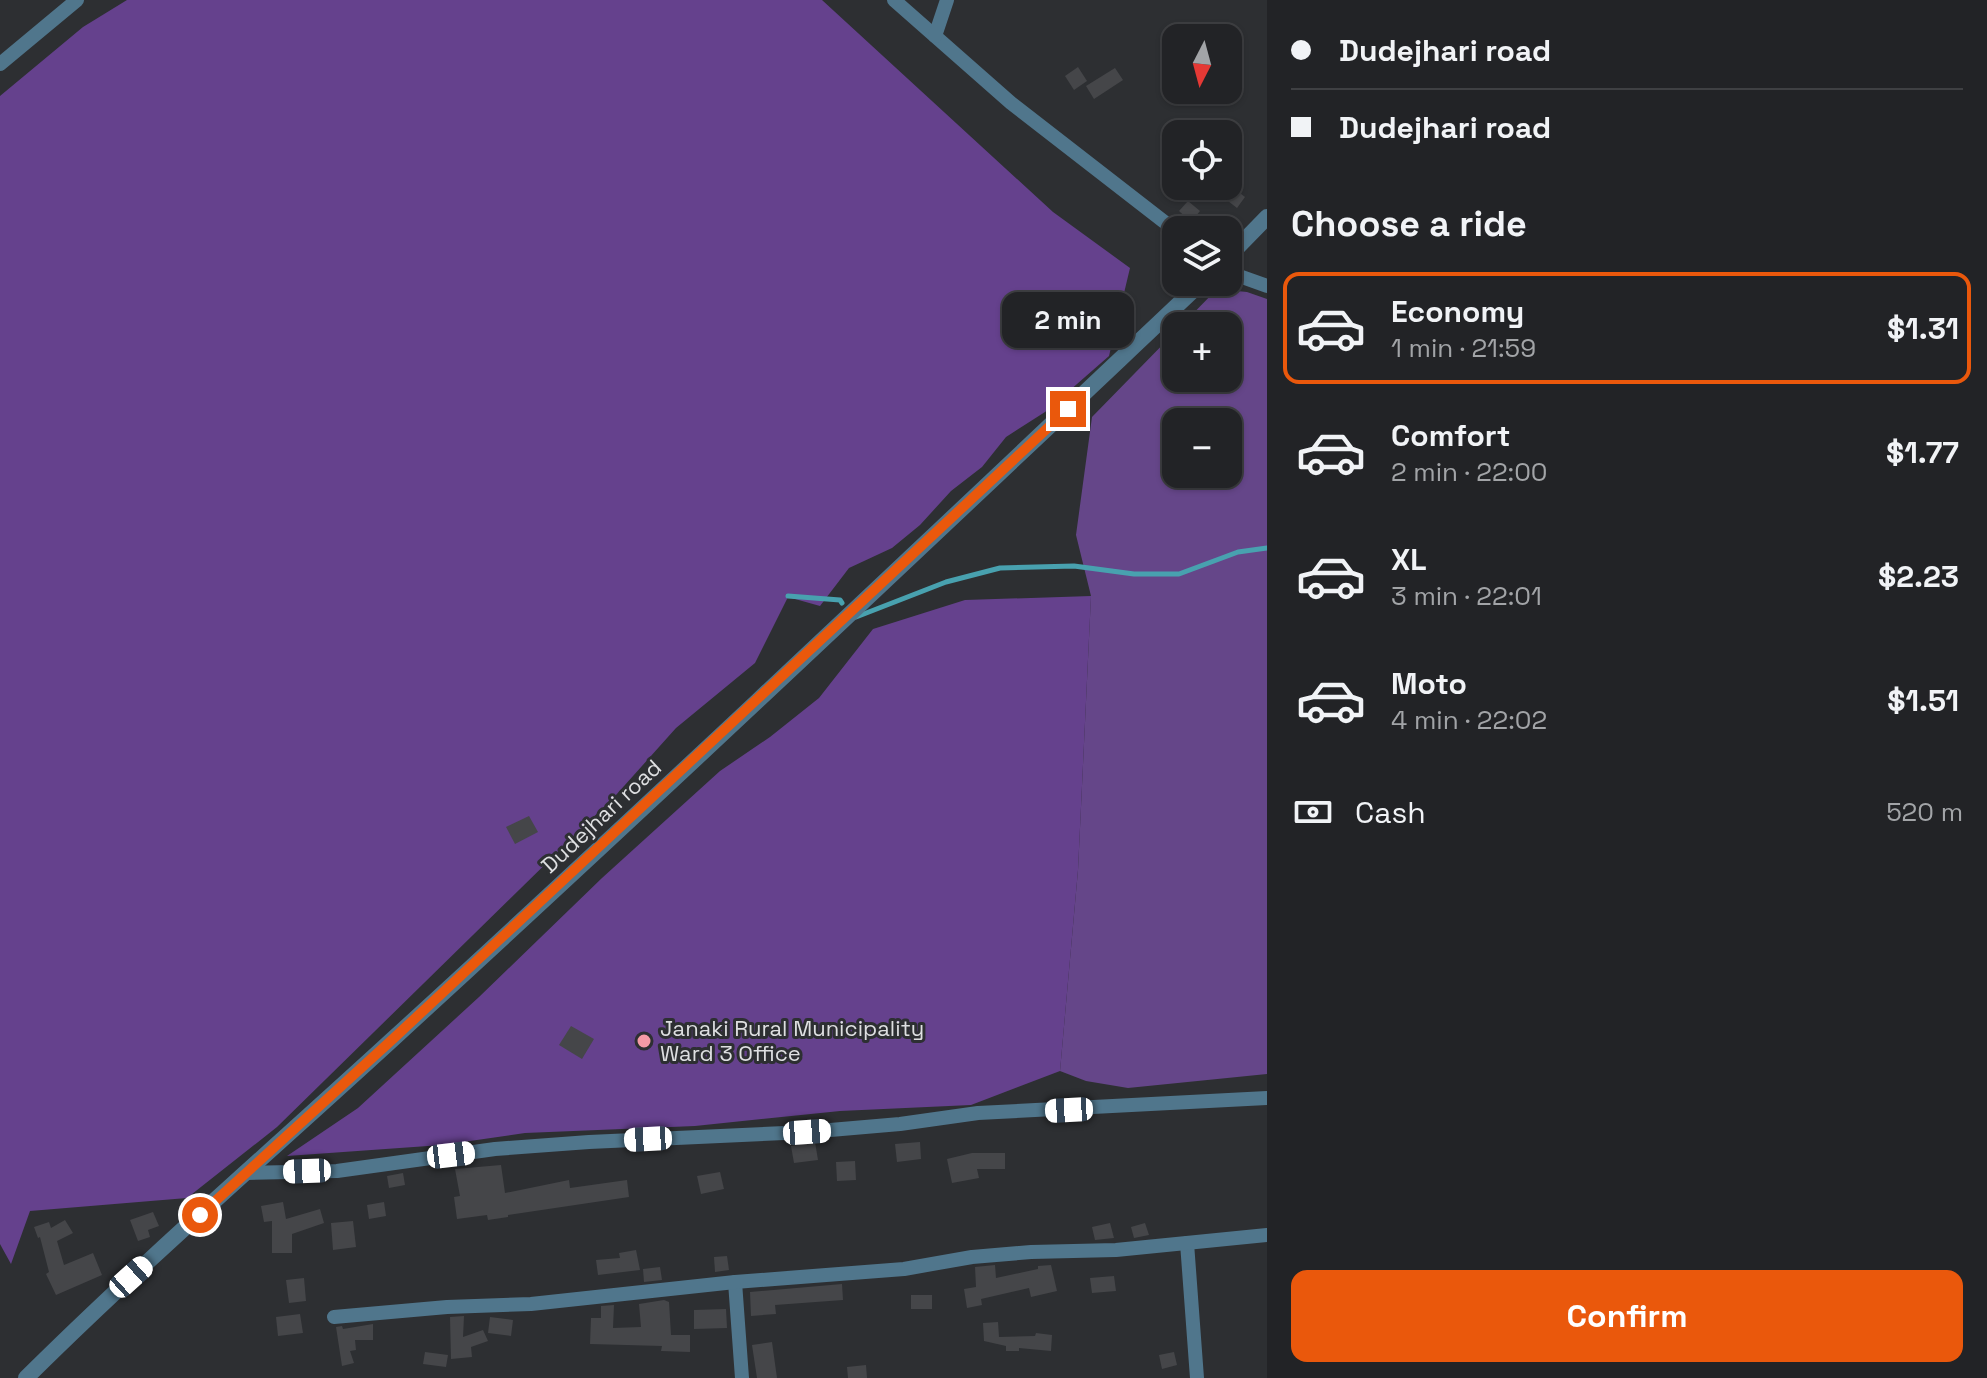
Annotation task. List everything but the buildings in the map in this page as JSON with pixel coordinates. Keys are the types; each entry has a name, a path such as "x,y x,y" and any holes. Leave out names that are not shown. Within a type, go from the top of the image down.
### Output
{"street":[{"path":"0,64 77,0"},
{"path":"894,0 1011,103 1162,220"},
{"path":"935,36 947,0"},
{"path":"1242,243 1267,217"},
{"path":"1242,277 1267,286"},
{"name":"Dudejhari road","path":"26,1378 86,1319 911,558 1187,296"},
{"path":"246,1173 337,1171 495,1149 807,1132 978,1113 1267,1098"},
{"path":"334,1317 447,1307 531,1304 735,1282 889,1270 1001,1254 1116,1250 1267,1235"},
{"path":"1187,1243 1197,1378"},
{"path":"735,1282 742,1378"}],"shaded area":[{"path":"127,0 822,0 1053,212 1130,268 1109,356 1045,412 1006,437 982,467 951,491 920,525 892,548 849,568 820,606 788,597 755,663 676,728 616,795 277,1127 187,1198 30,1211 11,1264 0,1244 0,96 83,27"},
{"path":"1242,292 1267,299 1267,1074 1128,1088 1086,1081 1060,1071 1078,870 1091,596 1076,535 1092,417 1162,345 1162,392 1242,392 1242,312 1195,312 1210,296 1242,296"},
{"path":"1091,596 1078,870 1060,1071 971,1105 840,1111 695,1126 525,1133 442,1145 287,1156 358,1108 720,771 819,698 873,629 965,600"}],"waterway":[{"path":"856,617 946,582 1000,568 1074,566 1134,574 1179,574 1238,552 1267,548"},
{"path":"788,596 840,600 842,603"}],"place":[{"name":"Janaki Rural Municipality Ward 3 Office","path":"644,1041"}],"route":[{"path":"200,1215 1068,409"}]}
